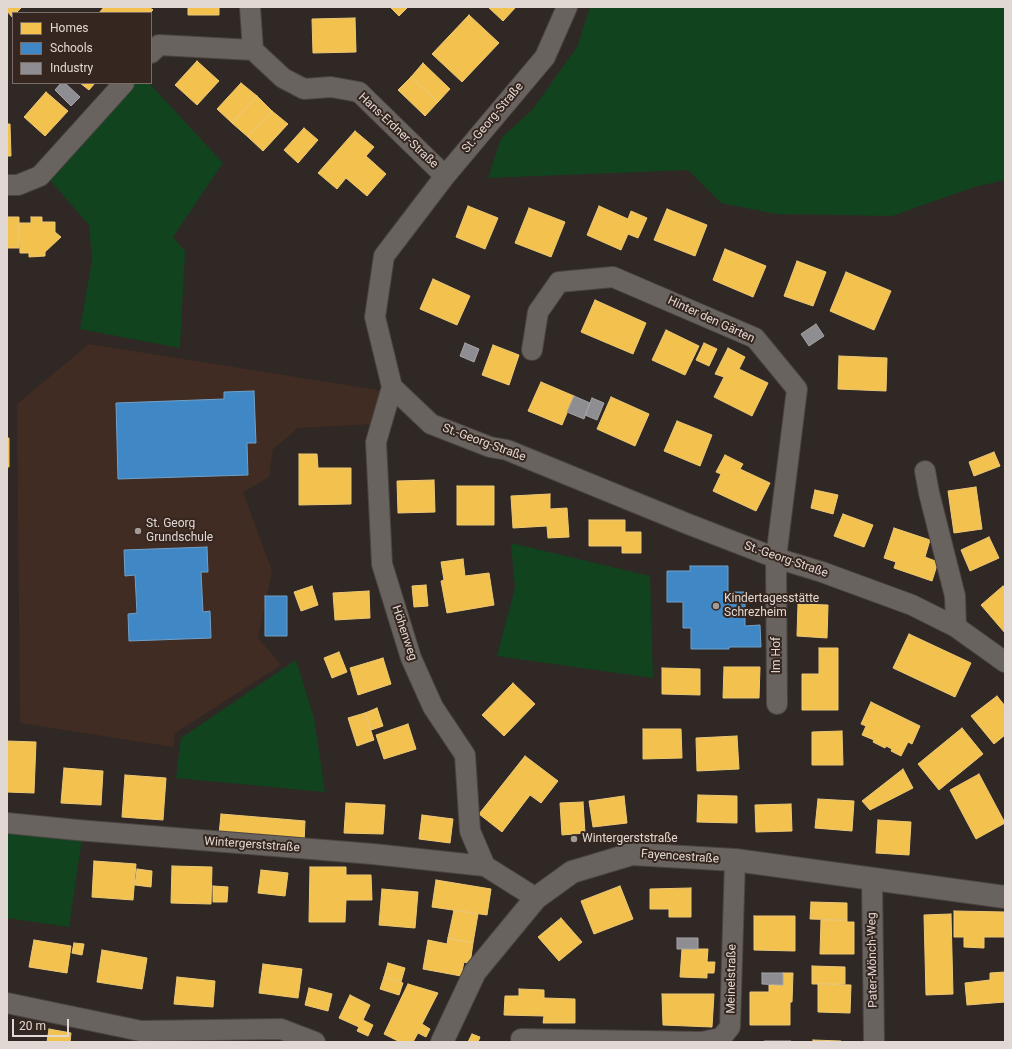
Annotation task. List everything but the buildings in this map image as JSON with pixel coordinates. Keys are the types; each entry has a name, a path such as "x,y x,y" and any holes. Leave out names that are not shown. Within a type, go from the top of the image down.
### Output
{"street":[{"path":"152,52 159,45 253,50 250,7"},
{"name":"St.-Georg-Straße","path":"567,7 545,57 445,176 384,256 375,317 392,387 431,424 490,447 507,450 688,524 776,558 822,572 912,605 956,627 1005,662"},
{"name":"Hans-Erdner-Straße","path":"253,50 283,78 304,89 332,87 359,92 445,176"},
{"path":"7,185 18,185 40,176 123,84"},
{"name":"Hinter den Gärten","path":"532,350 538,312 559,282 613,277 755,338 797,389 776,558"},
{"name":"Höhenweg","path":"392,387 376,442 382,564 411,658 433,707 465,755 470,831 485,866"},
{"path":"925,471 929,493 955,596 956,627"},
{"name":"Im Hof","path":"776,558 777,704"},
{"name":"Wintergerststraße","path":"7,823 374,854 485,866 536,898"},
{"name":"Fayencestraße","path":"442,1042 475,972 536,898 572,872 632,854 735,860 1005,897"},
{"name":"Meinelstraße","path":"521,1039 702,1042 721,1038 730,1027 735,860"},
{"name":"Pater-Mönch-Weg","path":"872,879 874,1041"},
{"path":"7,1003 141,1031 281,1029 315,1042"}],"shaded area":[{"name":"St. Georg Grundschule","path":"89,344 384,391 375,424 298,428 273,449 269,477 243,492 272,571 258,638 281,665 175,733 173,747 20,723 17,404"}],"green space":[{"path":"590,7 1005,7 1005,180 974,187 892,216 776,214 721,203 688,170 488,178 501,138 532,110 577,47"},
{"path":"134,84 150,84 223,163 173,237 185,251 180,348 80,329 92,260 89,225 48,178"},
{"path":"511,543 650,576 653,678 497,656 515,588"},
{"path":"296,660 314,718 325,792 176,778 181,738"},
{"path":"7,832 82,839 69,927 7,918"}],"place":[{"name":"St. Georg Grundschule","path":"138,531"},
{"name":"Kindertagesstätte Schrezheim","path":"716,606"},
{"name":"Wintergerststraße","path":"574,839"}]}
